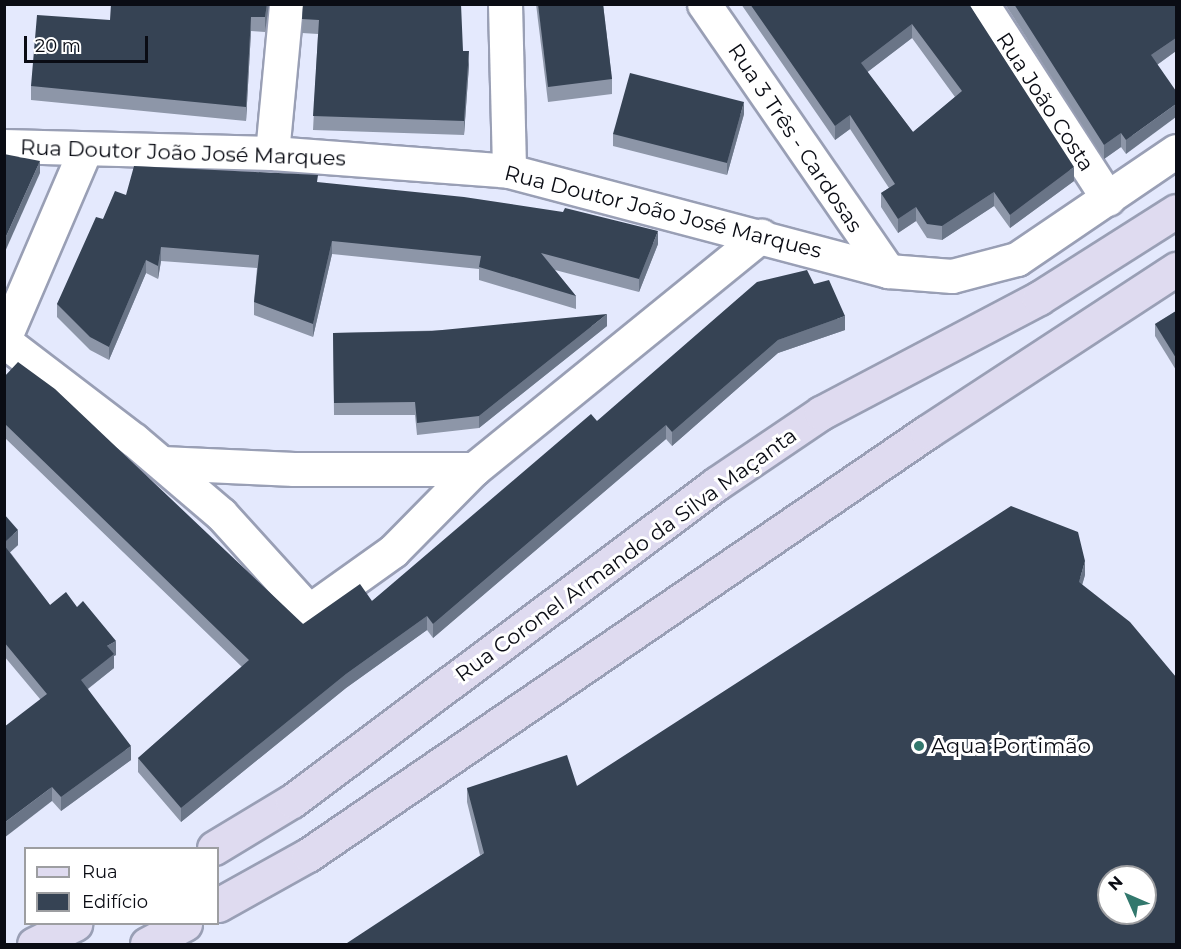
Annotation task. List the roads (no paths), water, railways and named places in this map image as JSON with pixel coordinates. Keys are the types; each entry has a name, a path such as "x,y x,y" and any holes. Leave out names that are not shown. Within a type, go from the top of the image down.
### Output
{"main road":[{"name":"Rua Coronel Armando da Silva Maçanta","path":"217,847 292,801 716,484 821,413 1039,298 1176,211"},
{"path":"219,904 308,855 831,497 1176,269"},
{"path":"34,945 73,925"},
{"path":"147,945 183,925"}],"street":[{"path":"272,153 286,4"},
{"path":"505,4 509,171"},
{"name":"Rua 3 Três - Cardosas","path":"704,4 888,271"},
{"name":"Rua João Costa","path":"981,4 1108,198"},
{"name":"Rua Doutor João José Marques","path":"4,146 85,150 272,153 509,171 888,271 952,276 1017,259 1176,152"},
{"path":"85,150 4,340 162,463 221,514 309,611 393,551 474,470 761,236"},
{"path":"162,463 294,469 474,470"}],"place":[{"name":"Aqua Portimão","path":"919,746"}]}
